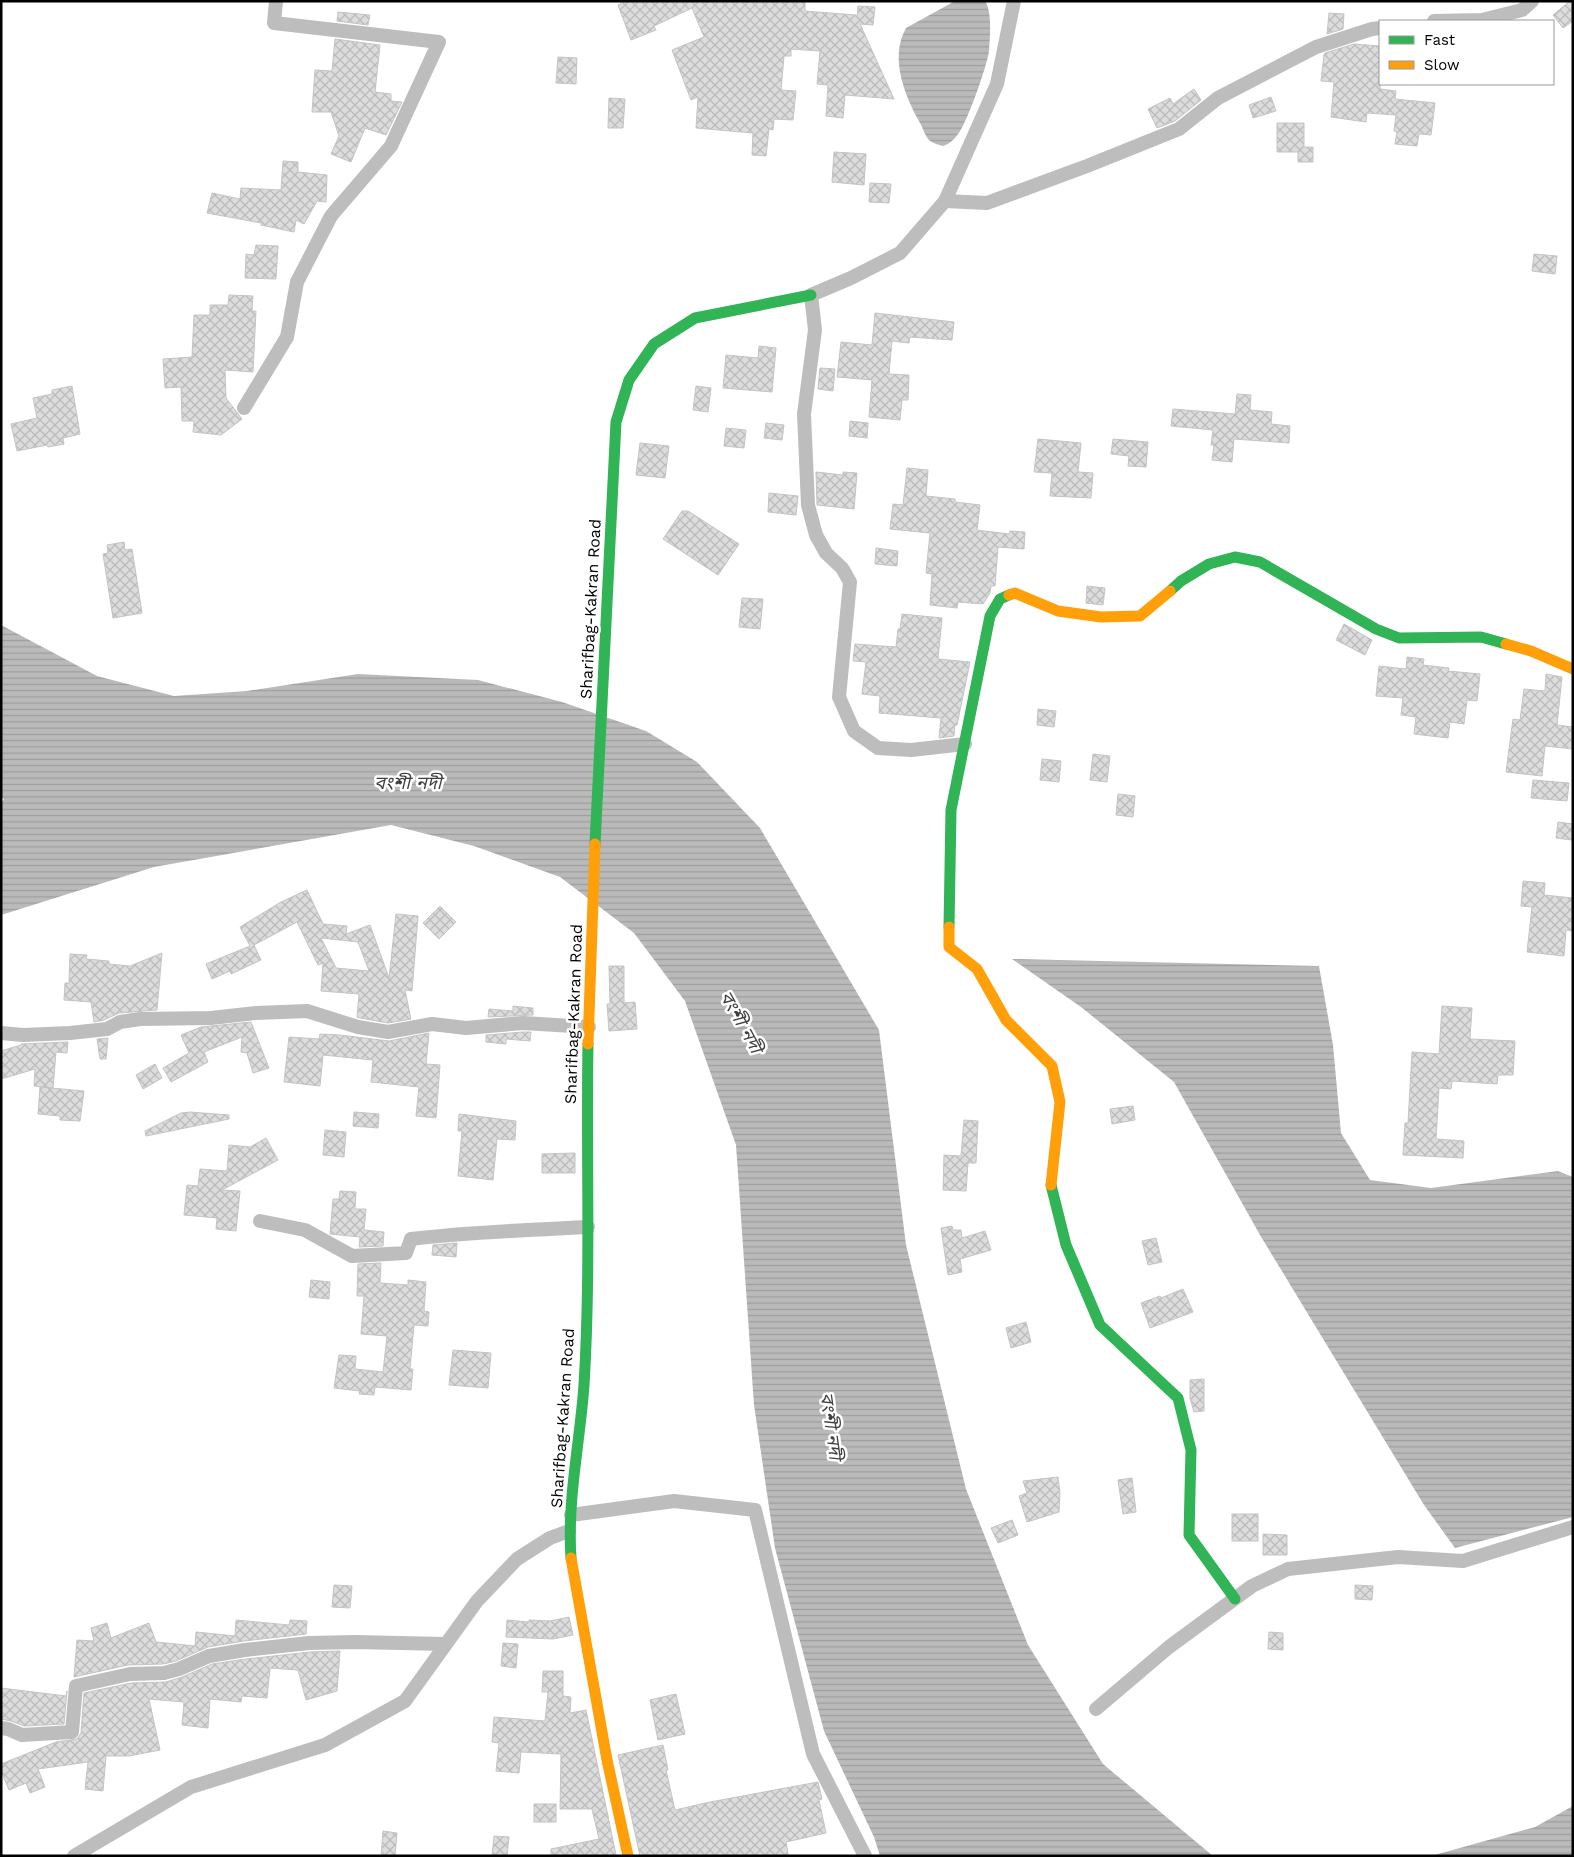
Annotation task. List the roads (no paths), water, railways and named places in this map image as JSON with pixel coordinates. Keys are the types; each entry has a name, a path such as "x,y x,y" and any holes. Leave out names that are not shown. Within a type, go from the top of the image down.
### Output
{"street":[{"path":"244,408 288,337 297,282 331,216 390,146 439,42 274,23 276,1"},
{"path":"965,744 911,750 878,748 854,732 840,697 850,582 842,568 826,553 816,535 808,505 804,414 815,330 811,294 851,278 900,253 945,202 997,84 1014,1"},
{"path":"1482,20 1522,10 1532,1"},
{"path":"945,202 987,203 1087,166 1179,129 1218,98 1316,47 1379,28"},
{"name":"Sharifbag-Kakran Road","path":"628,1856 607,1760 571,1559 569,1531 584,1385 588,1227 587,1104 590,970 601,699 616,422 629,380 654,344 695,318 811,294"},
{"path":"1235,1599 1189,1535 1191,1450 1178,1398 1100,1325 1066,1245 1050,1182 1060,1102 1052,1066 1006,1020 977,970 949,947 951,810 990,616 1000,599 1015,593 1058,611 1101,617 1140,616 1188,577 1209,564 1235,557 1260,562 1376,629 1399,638 1481,637 1531,651 1573,669"},
{"path":"1,1033 23,1035 70,1033 107,1029 120,1022 140,1020 211,1018 256,1013 307,1011 358,1027 388,1032 432,1024 466,1028 523,1023 589,1027"},
{"path":"260,1221 305,1230 352,1256 406,1253 411,1239 458,1234 486,1234 588,1227"},
{"path":"571,1515 674,1501 755,1510 813,1754 865,1856"},
{"path":"1096,1709 1169,1647 1252,1586 1288,1569 1398,1557 1463,1561 1573,1527"},
{"path":"74,1856 191,1787 325,1745 405,1701 476,1600 516,1559 550,1538 569,1531"},
{"path":"1,1728 22,1735 72,1732 76,1686 130,1674 164,1673 179,1669 209,1656 309,1643 445,1644"}],"water":[{"path":"955,1 986,2 990,19 989,51 985,69 962,128 953,140 943,146 929,140 914,112 901,77 899,52 906,28"},
{"name":"বংশী নদী","path":"1,625 97,676 174,696 247,691 358,674 478,680 562,702 646,731 697,762 760,828 879,1030 906,1245 966,1489 1028,1645 1103,1764 1213,1856 880,1856 874,1837 824,1731 775,1548 754,1405 736,1145 685,1001 634,933 560,877 474,846 391,825 154,867 1,915 1,803 4,799 1,797"},
{"path":"1012,959 1319,966 1333,1045 1341,1133 1370,1180 1431,1188 1558,1171 1573,1177 1573,1517 1455,1548 1424,1505 1260,1235 1174,1082 1081,1007"},
{"path":"1573,1806 1573,1856 1431,1856 1535,1827"}]}
